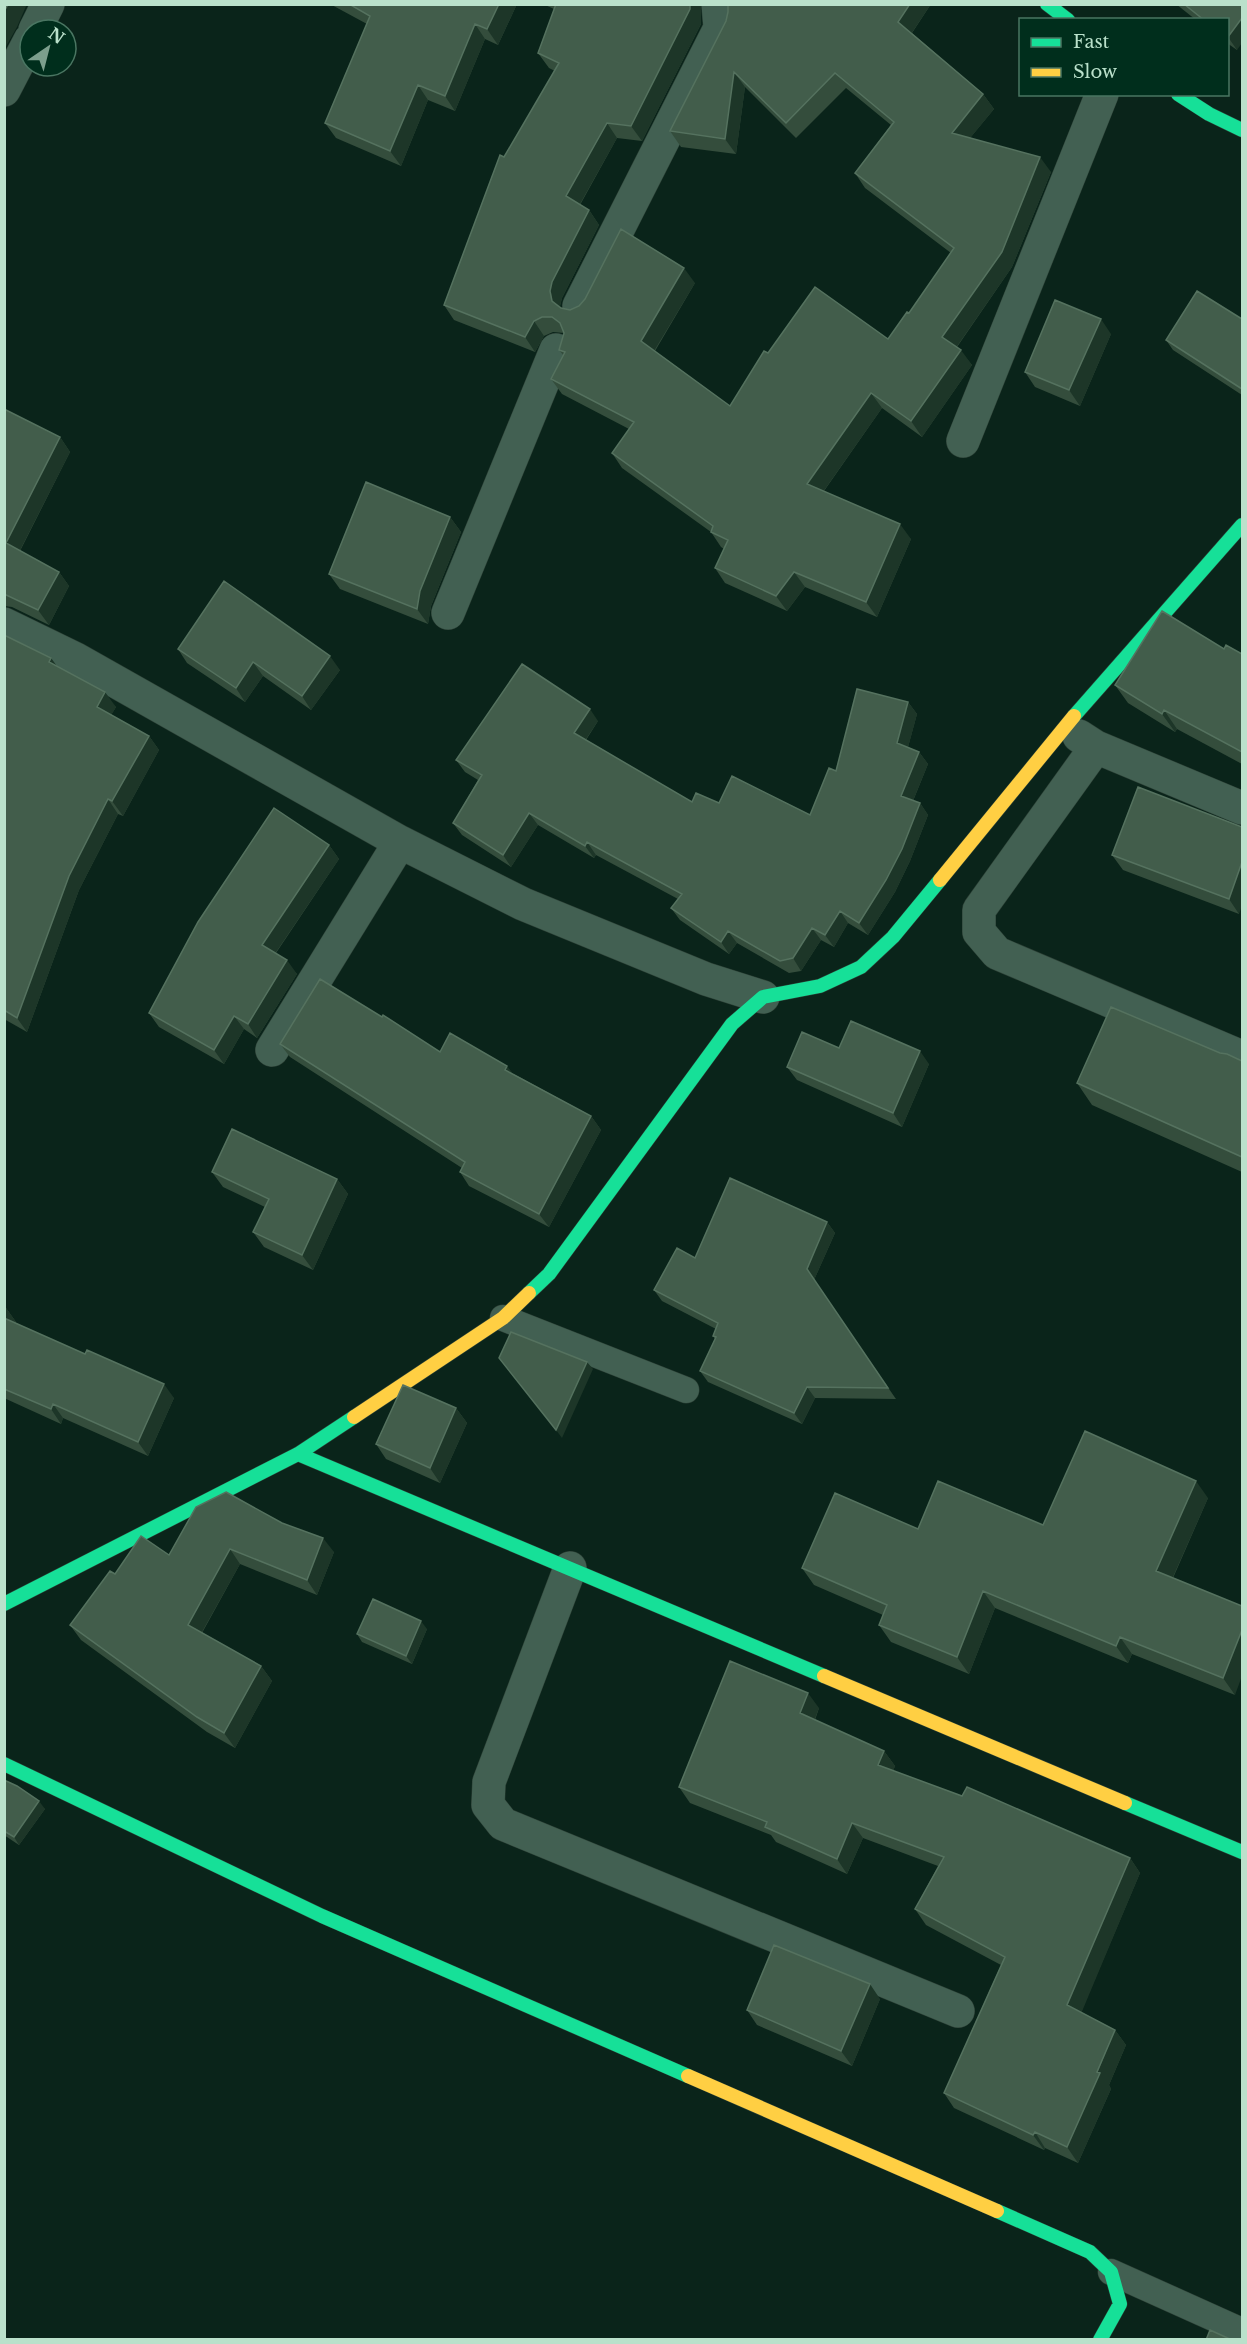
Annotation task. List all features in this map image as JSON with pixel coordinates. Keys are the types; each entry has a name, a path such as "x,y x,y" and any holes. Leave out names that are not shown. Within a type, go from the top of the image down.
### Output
{"street":[{"path":"41,18 48,4"},
{"path":"579,306 720,28 717,4"},
{"path":"1047,4 1065,18"},
{"path":"4,90 18,63"},
{"path":"963,441 1101,96"},
{"path":"1181,96 1209,114 1242,130"},
{"path":"448,613 556,350"},
{"path":"4,624 76,659 400,842 523,904 706,979 763,997 820,986 861,967 893,937 1065,726 1242,525"},
{"path":"1065,726 1096,747 1242,808"},
{"path":"1096,747 979,910 979,932 997,953 1242,1057"},
{"path":"272,1050 400,842"},
{"path":"6,1601 298,1454 503,1318 549,1274 732,1024 763,997"},
{"path":"298,1454 1242,1852"},
{"path":"570,1568 489,1782 488,1804 503,1824 958,2011"},
{"path":"4,1764 322,1916 1090,2252 1110,2272 1120,2304 1100,2340"}],"lane":[{"path":"503,1318 686,1390"},
{"path":"1110,2272 1242,2331"}],"building":[{"path":"349,4 499,4 487,29 475,24 445,96 418,85 390,151 325,123 370,16"},
{"path":"556,4 690,4 690,9 631,126 607,123 566,196 589,210 552,282 550,291 552,301 561,308 570,310 579,306 585,299 621,229 684,268 641,341 730,406 764,351 768,353 815,287 888,339 954,248 855,173 894,122 835,73 786,123 734,72 725,139 670,131 726,21 728,4 910,4 898,22 983,94 952,133 1040,157 1002,252 942,337 961,350 911,421 871,393 807,484 900,524 866,602 794,572 776,596 715,568 728,540 711,532 713,526 612,453 634,422 551,379 565,352 559,350 564,333 560,323 552,317 542,317 534,321 525,337 444,305 500,155 504,157 559,63 538,53"},
{"path":"1184,4 1242,4 1242,18 1229,36 1229,18 1202,18"},
{"path":"1197,291 1242,319 1242,389 1166,340"},
{"path":"1055,300 1101,319 1069,390 1025,372"},
{"path":"4,409 60,437 6,543 59,572 38,610 4,594"},
{"path":"366,482 450,517 420,591 417,609 329,574"},
{"path":"224,581 330,656 302,696 253,662 236,688 178,649"},
{"path":"1162,611 1224,649 1226,645 1242,654 1242,752 1164,710 1162,714 1115,685"},
{"path":"4,635 51,658 49,662 105,692 97,707 149,736 112,801 108,799 69,876 17,1018 4,1010"},
{"path":"522,664 590,709 574,733 692,802 696,793 719,803 732,776 810,815 829,768 836,771 857,689 908,702 897,743 919,752 901,796 920,803 902,849 859,923 840,911 825,935 812,928 793,958 780,961 728,931 721,942 671,908 682,894 587,842 585,846 529,813 503,855 453,823 482,775 456,760"},
{"path":"1138,787 1242,827 1242,862 1229,899 1112,855"},
{"path":"274,808 329,845 262,945 287,960 248,1024 234,1016 214,1050 149,1013 198,922"},
{"path":"320,979 382,1017 383,1015 440,1052 450,1033 507,1066 505,1070 591,1116 539,1214 460,1172 465,1162 280,1044"},
{"path":"1111,1007 1242,1061 1242,1157 1077,1083"},
{"path":"851,1021 920,1051 893,1113 787,1067 802,1032 839,1048"},
{"path":"232,1129 337,1179 302,1255 253,1232 269,1199 212,1172"},
{"path":"730,1178 827,1222 807,1269 888,1388 807,1387 794,1413 700,1371 716,1337 713,1336 718,1323 654,1290 677,1248 695,1258"},
{"path":"4,1318 85,1354 87,1350 164,1384 138,1442 53,1404 51,1409 4,1389"},
{"path":"511,1332 587,1362 556,1430 499,1358"},
{"path":"403,1385 456,1408 430,1468 376,1444"},
{"path":"1085,1431 1196,1481 1156,1571 1242,1606 1242,1630 1223,1678 1120,1637 1116,1646 983,1591 957,1657 879,1625 887,1605 802,1568 835,1493 918,1529 938,1481 1043,1525"},
{"path":"226,1492 282,1523 323,1538 307,1580 230,1549 188,1625 261,1666 224,1733 197,1717 70,1625 110,1571 115,1574 141,1536 169,1555 196,1507"},
{"path":"373,1599 421,1621 406,1656 357,1634"},
{"path":"730,1661 808,1693 800,1713 884,1751 878,1765 962,1796 967,1787 1130,1858 1067,2005 1115,2030 1097,2072 1100,2073 1067,2147 1035,2132 1033,2135 944,2093 1005,1957 915,1909 944,1857 852,1823 837,1859 765,1827 767,1822 679,1787"},
{"path":"4,1780 39,1801 14,1837 4,1831"},
{"path":"774,1945 870,1984 841,2051 747,2010"},
{"path":"1210,2330 1232,2340 1206,2340"}],"traffic: fast":[{"path":"1047,4 1065,18"},
{"path":"1181,96 1209,114 1242,130"},
{"path":"1074,716 1242,525"},
{"path":"529,1293 549,1274 732,1024 763,997 820,986 861,967 893,937 940,880"},
{"path":"4,1604 298,1454 354,1417"},
{"path":"298,1454 824,1676"},
{"path":"4,1764 322,1916 688,2076"},
{"path":"1125,1803 1242,1852"},
{"path":"997,2211 1090,2252 1111,2272 1120,2304 1100,2340"}],"traffic: slow":[{"path":"940,880 1074,716"},
{"path":"354,1417 503,1318 529,1293"},
{"path":"824,1676 1125,1803"},
{"path":"688,2076 997,2211"}]}
